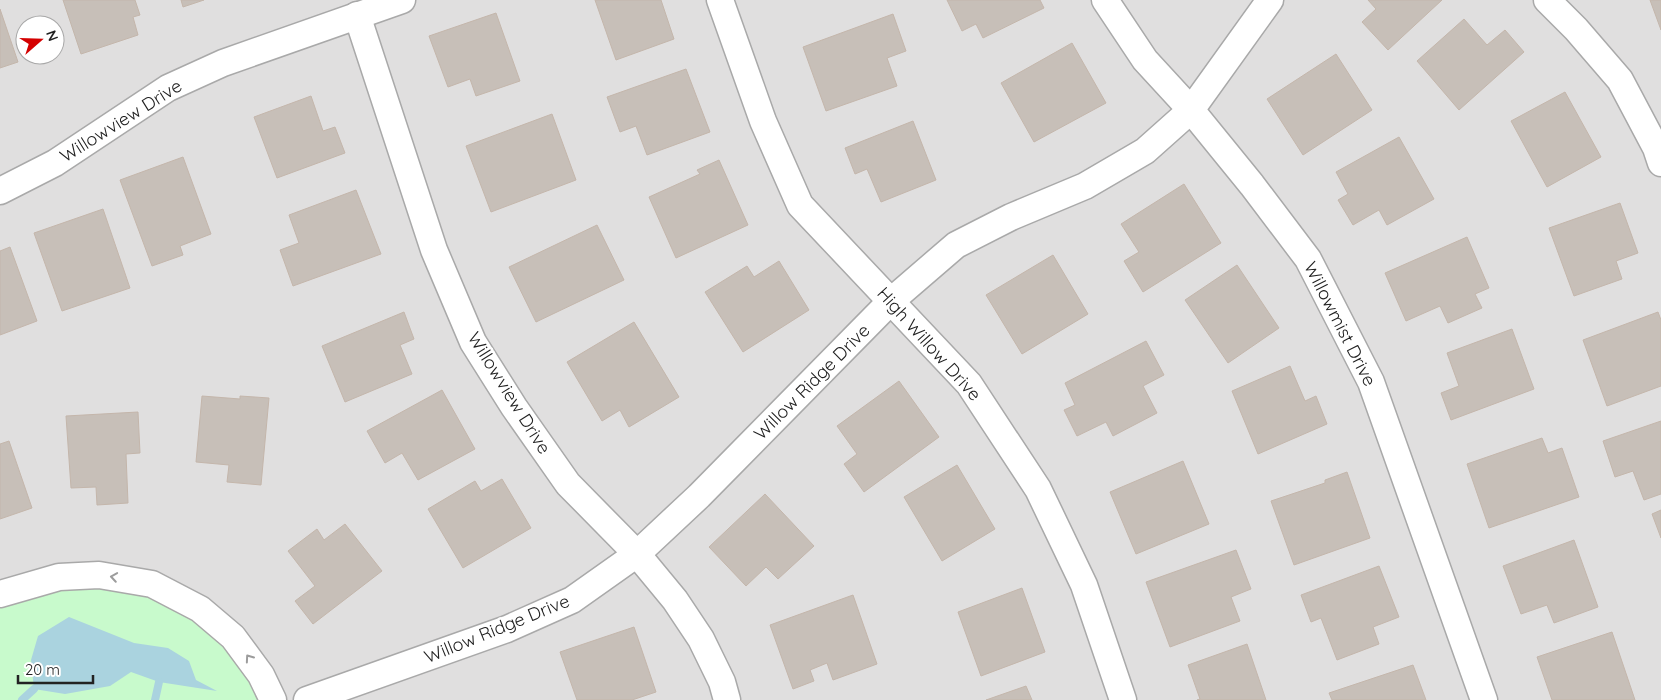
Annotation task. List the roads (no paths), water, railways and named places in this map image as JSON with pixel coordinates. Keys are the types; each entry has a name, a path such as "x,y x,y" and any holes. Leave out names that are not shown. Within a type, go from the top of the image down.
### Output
{"street":[{"name":"Willowview Drive","path":"0,191 55,163 168,88 223,63 402,0"},
{"name":"High Willow Drive","path":"720,0 763,121 800,204 969,384 1038,489 1084,585 1123,700"},
{"name":"Willowmist Drive","path":"1104,0 1145,60 1191,110 1252,185 1308,259 1371,382 1484,700"},
{"name":"Willow Ridge Drive","path":"307,700 515,625 572,600 637,554 699,496 892,302 956,245 1086,186 1145,151 1191,110 1270,0"},
{"path":"1547,0 1576,29 1620,80 1656,148 1661,163"},
{"name":"Willowview Drive","path":"357,15 434,250 473,342 514,407 568,484 637,554 675,600 701,639 722,682 727,700"},
{"path":"0,594 58,577 99,575 152,584 200,609 234,636 261,675 273,700"}],"water":[{"path":"69,617 134,643 168,648 189,661 196,680 217,691 159,682 131,672 110,686 65,694 34,689 31,660 38,636"}],"waterway":[{"path":"155,700 159,682"},
{"path":"22,700 34,689"}]}
